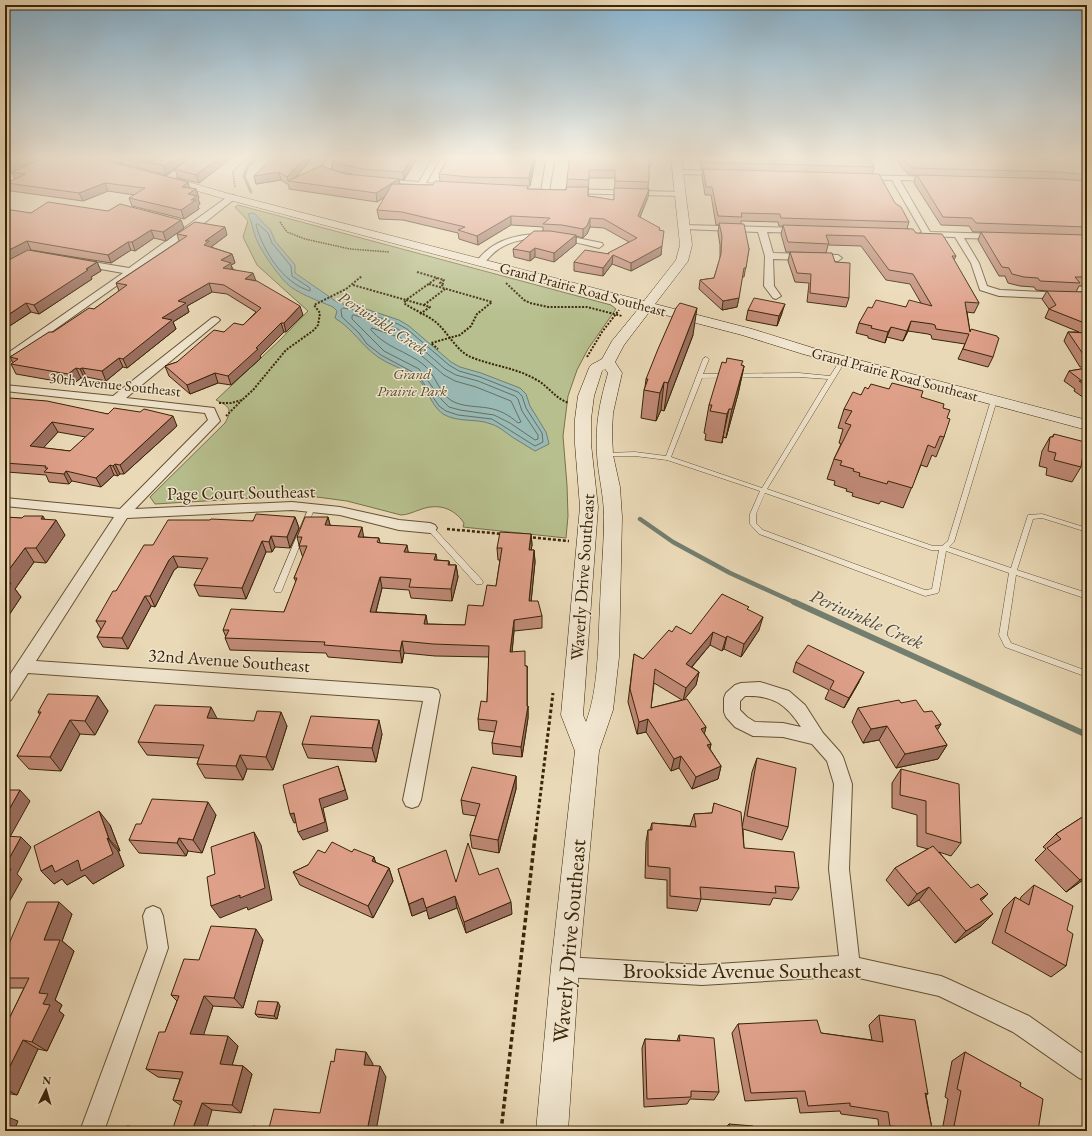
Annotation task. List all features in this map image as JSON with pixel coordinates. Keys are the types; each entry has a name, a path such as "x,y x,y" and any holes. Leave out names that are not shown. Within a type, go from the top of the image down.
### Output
{"main road":[{"name":"Grand Prairie Road Southeast","path":"279,209 646,305 843,360 1087,425"},
{"name":"Waverly Drive Southeast","path":"587,751 572,715 578,542 589,507 588,481 583,453 584,405 596,368 608,362 618,344 646,305 682,261 686,246 683,209"},
{"name":"Waverly Drive Southeast","path":"552,1131 565,967 587,751 602,710 608,657 614,517 611,487 605,455 605,413 615,373 608,362"}],"street":[{"path":"5,360 217,209"},
{"path":"913,209 927,234"},
{"path":"181,223 195,226"},
{"path":"685,227 809,231"},
{"path":"762,230 769,256 769,286 776,296"},
{"path":"912,234 1004,236"},
{"path":"958,235 975,264 981,285 989,291 999,293 1087,297"},
{"path":"480,262 497,246 509,240 520,238 536,236 577,240 599,245"},
{"path":"769,256 838,258"},
{"path":"69,260 130,271"},
{"path":"117,399 216,320"},
{"name":"30th Avenue Southeast","path":"5,388 117,399 212,416"},
{"path":"5,695 123,514 212,416"},
{"name":"Page Court Southeast","path":"5,502 123,514 292,506 312,507 340,511 399,525 430,528"},
{"name":"32nd Avenue Southeast","path":"23,666 432,695 412,800"},
{"path":"817,738 834,757 843,784 838,869 850,966"},
{"path":"92,1131 158,948 153,916"},
{"name":"Brookside Avenue Southeast","path":"565,967 702,975 850,966 941,986 1021,1024 1087,1070"}],"lane":[{"path":"668,458 706,359"},
{"path":"843,360 763,491 753,514 753,524 761,532 925,593 935,592 943,548 951,542 994,400"},
{"path":"700,376 799,375 832,378"},
{"path":"605,455 635,454 668,458 933,548 943,548 1087,596"},
{"path":"278,590 312,507"},
{"path":"1087,530 1042,516 1030,516 1013,572 1003,635 1008,645 1087,674"},
{"path":"430,528 479,582"}],"path":[{"path":"417,272 444,280 440,283 444,284 440,287"},
{"path":"242,400 231,403 220,402 212,416 227,416 258,384 286,350 318,325 320,313 314,305 353,285 362,276"},
{"path":"406,300 437,278"},
{"path":"429,284 492,302 477,314 471,326 460,335 432,343 438,349"},
{"path":"353,285 430,307 420,314"},
{"path":"424,305 445,288"},
{"path":"406,300 404,303 405,304 438,324 460,350 470,357 504,366 534,378 544,384 559,400 570,403"},
{"path":"584,361 594,343 626,300"},
{"path":"569,411 572,397"},
{"path":"430,528 507,534"},
{"path":"570,534 578,542"},
{"path":"523,536 578,542"},
{"path":"569,548 578,542"},
{"path":"501,1131 553,688"}],"green space":[{"name":"Grand Prairie Park","path":"237,209 253,209 611,305 616,309 588,349 577,370 568,396 563,436 568,516 566,538 463,527 464,523 455,513 438,507 426,508 401,515 347,501 317,497 289,496 155,504 150,497 225,423 229,414 228,408 216,400 279,341 308,311 257,265 243,237 248,221"}],"water":[{"path":"254,213 271,231 275,241 295,265 295,273 337,302 360,307 399,320 409,326 451,362 460,367 481,373 520,388 526,394 530,406 546,432 549,444 535,451 495,425 479,421 455,419 443,414 435,406 416,377 382,360 372,353 347,327 335,318 337,311 333,307 301,293 282,279 256,240 248,214"}],"building":[{"path":"5,209 31,213 37,209 95,209 108,211 111,209 139,209 181,220 163,232 151,230 108,255 27,241 5,252"},
{"path":"641,209 638,216 660,228 659,230 664,231 662,246 631,263 613,255 603,268 574,262 585,250 609,254 608,253 637,238 604,219 590,218 587,226 583,229 562,225 543,224 550,218 511,216 477,236 458,230 465,227 402,212 377,210"},
{"path":"717,209 902,209 909,222 781,218 780,214 741,213 742,217 718,216"},
{"path":"938,209 1087,209 1087,227 976,223 972,218 943,217"},
{"path":"195,222 225,227 205,241 209,241 204,245 232,254 221,260 231,263 223,268 253,273 245,279 257,281 300,306 284,323 281,323 256,348 258,349 228,376 215,373 187,385 165,366 177,362 214,330 224,332 234,323 243,325 261,308 224,285 209,283 178,301 186,303 162,318 172,320 123,359 119,358 102,371 76,368 68,374 11,364 18,359 10,357 49,332 53,332 89,308 94,309 127,285 116,283 187,236 177,234"},
{"path":"719,223 744,224 749,249 739,298 723,301 700,280 714,278 721,254 722,236"},
{"path":"783,225 913,229 916,233 942,234 956,256 952,256 979,303 965,302 970,332 971,329 997,336 999,338 993,357 963,349 969,334 936,329 935,325 932,324 911,321 907,331 891,327 888,332 871,328 872,326 859,323 868,307 872,308 876,300 906,307 909,300 932,306 913,274 889,270 864,236 826,235 829,244 788,242"},
{"path":"534,231 550,231 576,235 554,253 535,248 530,252 513,249"},
{"path":"981,232 1087,235 1087,277 1075,277 1080,283 1040,281 1038,278 1012,274 1009,268 1002,267"},
{"path":"28,250 97,262 86,269 88,270 34,305 26,303 5,317 5,262"},
{"path":"790,252 832,253 835,262 850,263 849,298 810,293 811,274 797,273"},
{"path":"1047,291 1087,292 1087,324 1049,309 1056,305"},
{"path":"754,298 785,304 779,316 748,310"},
{"path":"680,303 697,308 668,383 664,382 660,393 644,390 648,379 646,379 658,349 676,308"},
{"path":"1068,332 1087,333 1087,357 1085,357"},
{"path":"727,358 743,361 741,365 744,366 732,409 729,409 727,414 710,411 712,405 709,405 722,362 726,363"},
{"path":"1087,368 1087,387 1069,371"},
{"path":"892,383 923,391 921,397 944,404 943,408 950,410 947,418 950,419 944,437 940,436 935,448 928,445 912,488 888,481 887,484 859,476 860,473 853,471 854,469 840,465 842,461 834,459 851,425 845,423 852,411 844,409 853,392 861,395 865,387 868,389 871,384 889,389"},
{"path":"10,398 47,401 108,414 114,408 140,412 144,409 173,416 120,465 110,465 96,478 66,471 64,474 44,472 48,468 45,468 46,466 5,463 5,400 8,401","holes":["52,422 94,429 70,451 30,446"]},
{"path":"1054,434 1085,442 1081,467 1054,460 1056,453 1048,451 1050,437 1053,437"},
{"path":"256,514 295,517 287,537 271,536 269,542 262,541 242,588 194,585 208,558 173,556 169,560 150,596 145,596 122,638 97,637 106,621 96,621 113,591 116,591 144,545 153,545 168,520 211,519 253,521"},
{"path":"24,516 43,516 41,519 56,520 36,548 25,548 5,575 5,517 22,518"},
{"path":"305,517 328,517 325,525 362,527 358,537 379,538 377,542 380,543 407,545 404,552 436,554 434,560 449,561 448,565 456,565 451,589 409,587 411,579 380,577 370,612 426,615 424,624 465,625 468,605 483,606 487,585 496,586 502,548 497,548 500,532 531,534 529,550 534,550 529,601 538,601 542,616 514,620 510,652 525,651 525,666 527,666 528,706 521,747 492,743 497,721 478,719 481,701 487,702 489,646 433,644 402,641 400,651 324,645 325,642 225,638 229,630 223,630 231,609 284,612 297,578 294,578 307,546 299,546 302,537 297,537"},
{"path":"5,582 11,583 5,591"},
{"path":"722,594 749,607 747,609 763,617 744,644 727,636 726,638 713,632 686,664 699,672 686,688 655,669 651,708 687,699 706,727 701,729 711,744 707,745 721,766 696,777 681,756 674,759 648,719 639,722 630,689 634,654 643,659 669,630 672,632 676,626 691,634"},
{"path":"808,645 864,672 849,698 830,689 834,681 796,662"},
{"path":"48,694 98,696 85,721 70,720 50,757 17,756 41,712 38,712"},
{"path":"899,700 901,703 916,700 924,712 932,711 941,724 935,726 947,745 905,754 887,726 871,729 858,708"},
{"path":"155,705 211,707 207,718 254,721 257,711 281,712 266,757 240,755 236,766 197,764 204,745 138,742"},
{"path":"311,716 379,720 372,748 302,744"},
{"path":"757,758 796,768 788,827 747,816"},
{"path":"338,766 345,790 319,799 325,822 298,832 294,813 290,814 283,785"},
{"path":"472,767 516,776 498,840 470,835 480,804 461,800"},
{"path":"901,769 959,784 961,843 926,833 926,801 900,795"},
{"path":"5,790 20,790 5,817"},
{"path":"152,799 208,802 193,840 179,838 177,843 129,840 136,824 141,824"},
{"path":"714,803 741,812 744,848 794,852 799,888 775,886 776,893 700,887 701,899 670,896 670,868 648,866 648,830 652,830 652,823 696,827 694,814 712,813"},
{"path":"99,811 113,854 81,871 78,860 55,872 52,865 41,871 34,846"},
{"path":"1087,814 1087,875 1080,880 1047,848 1061,839 1056,834"},
{"path":"254,832 265,888 240,898 240,895 211,906 207,877 215,874 211,847"},
{"path":"5,836 21,837 5,866"},
{"path":"332,842 352,852 354,849 374,857 372,861 389,868 368,906 293,872 308,865 318,850 325,853"},
{"path":"468,843 479,875 498,868 511,902 464,922 455,896 426,908 423,898 409,904 398,869 446,850 456,882"},
{"path":"933,846 971,888 978,884 988,894 980,899 993,914 966,931 929,887 917,894 895,868"},
{"path":"5,869 11,869 5,880"},
{"path":"1034,885 1073,906 1067,930 1073,934 1066,966 1005,932 1015,897 1029,905"},
{"path":"27,902 59,902 44,940 60,940 39,993 48,994 43,1004 50,1005 32,1042 23,1040 5,1076 5,1018 9,1019 29,978 5,978 5,953"},
{"path":"211,926 256,929 234,998 204,996 190,1034 228,1036 220,1064 243,1066 232,1105 202,1103 192,1131 172,1131 182,1101 173,1100 183,1072 146,1069 159,1032 165,1032 179,996 171,995 184,959 199,960"},
{"path":"258,1001 278,1002 274,1016 255,1014"},
{"path":"879,1015 915,1020 928,1094 925,1093 932,1129 890,1126 888,1112 850,1106 850,1103 808,1106 805,1091 751,1093 738,1024 817,1020 821,1033 883,1042"},
{"path":"679,1035 714,1038 719,1092 691,1091 691,1097 647,1099 645,1039 680,1041"},
{"path":"336,1049 366,1052 364,1065 380,1066 367,1131 252,1131 253,1126 269,1128 274,1109 320,1113 331,1061 334,1062"},
{"path":"965,1052 1021,1083 1020,1086 1043,1099 1038,1131 962,1131 954,1126 961,1091 957,1089"},
{"path":"729,1124 753,1126 754,1131 730,1131"},
{"path":"127,1126 170,1131 125,1131"}],"waterway":[{"name":"Periwinkle Creek","path":"640,519 673,542 730,573 796,603"},
{"name":"Periwinkle Creek","path":"794,602 1087,735"}]}
